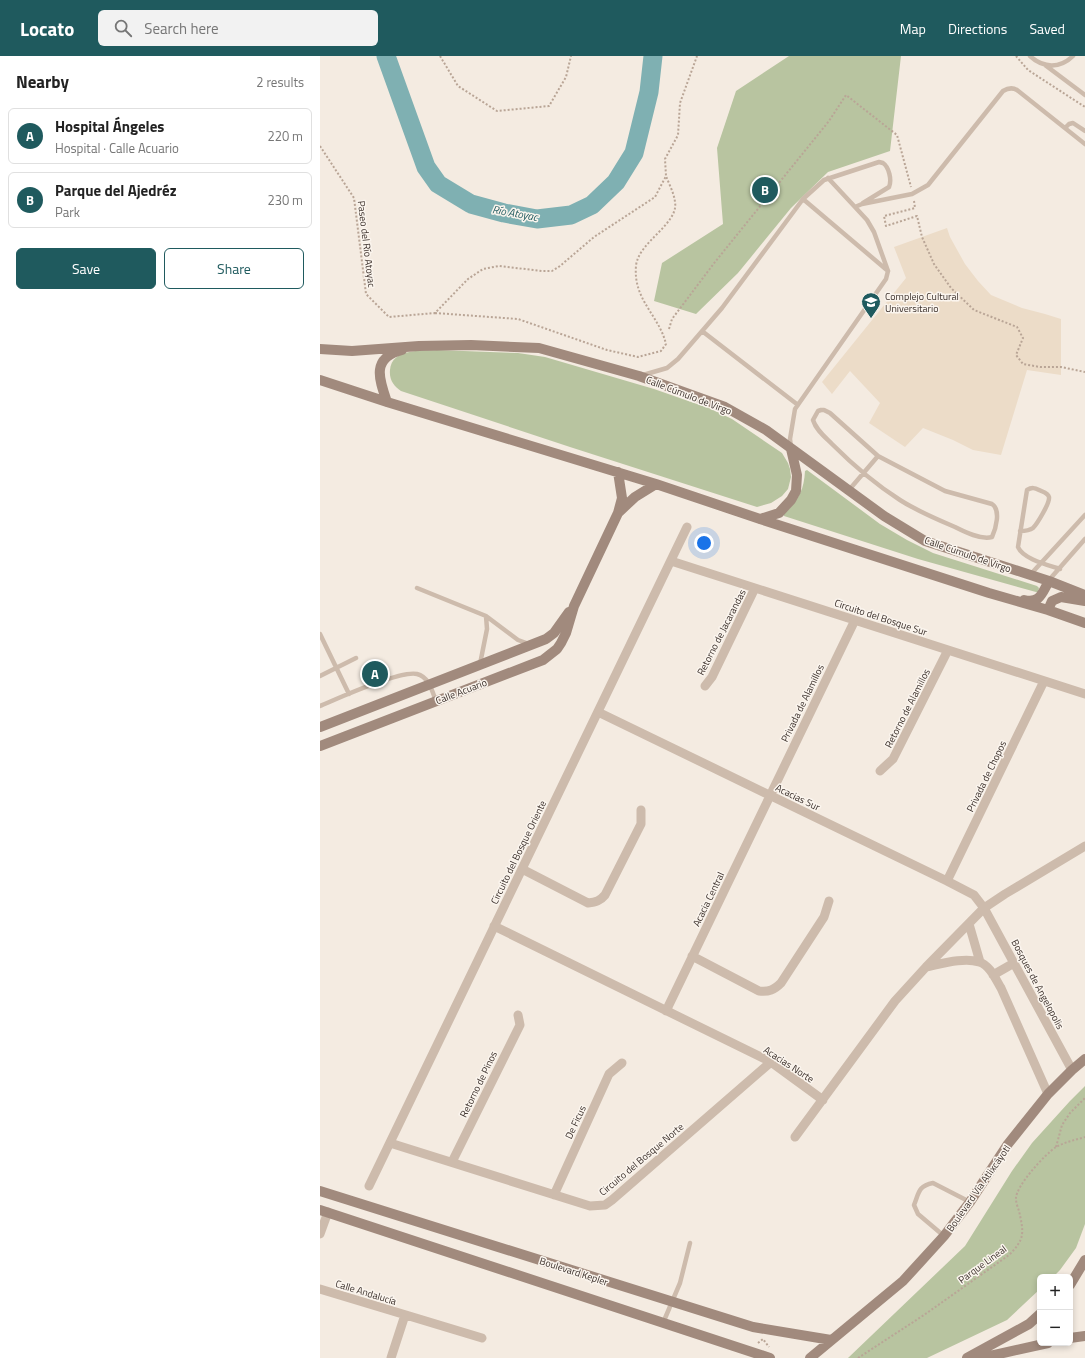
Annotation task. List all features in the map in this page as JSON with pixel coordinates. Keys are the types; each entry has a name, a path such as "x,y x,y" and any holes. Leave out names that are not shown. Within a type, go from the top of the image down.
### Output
{"main road":[{"name":"Calle Cúmulo de Virgo","path":"320,349 352,351 471,344 538,348 639,376 725,407 766,430 848,491 884,516 925,541 1049,581 1085,595"},
{"path":"387,402 380,377 380,366 385,358 395,352 419,346"},
{"path":"320,380 387,402 656,484 760,519 1085,623"},
{"path":"760,519 779,513 791,500 796,490 797,475 792,449"},
{"name":"Calle Acuario","path":"320,746 543,660 550,655 561,643 566,633 574,606 618,513 622,498 618,472"},
{"name":"Calle Acuario","path":"618,513 635,497 656,484"},
{"path":"989,593 1030,602 1041,596 1049,581"},
{"path":"1048,610 1052,601 1061,597 1085,601"},
{"name":"Calle Acuario","path":"320,727 546,639 551,636 574,606"},
{"name":"Boulevard Vía Atlixcáyotl","path":"810,1358 903,1281 944,1236 970,1202 1008,1144 1048,1094 1085,1059"},
{"name":"Boulevard Kepler","path":"320,1191 753,1327 831,1340"},
{"path":"324,1211 770,1358"},
{"path":"1073,1280 1085,1260"},
{"path":"967,1358 1029,1324 1037,1317"},
{"path":"1073,1338 1085,1336"},
{"path":"981,1358 1037,1345"}],"street":[{"name":"Circuito del Bosque Oriente","path":"369,1186 687,527"},
{"name":"Circuito del Bosque Sur","path":"671,561 1085,694"},
{"name":"Retorno de Jacarandas","path":"705,686 712,677 755,588"},
{"name":"Privada de Alamillos","path":"770,796 855,620"},
{"name":"Retorno de Alamillos","path":"880,771 893,759 948,650"},
{"name":"Privada de Chopos","path":"947,881 1044,681"},
{"name":"Acacias Sur","path":"598,712 947,881 974,896 984,908"},
{"name":"Acacia Central","path":"666,1011 770,796"},
{"path":"522,869 588,903 601,900 605,895 641,824 641,810"},
{"path":"795,1137 895,1001 984,908 1085,846"},
{"path":"692,956 759,991 768,992 776,989 824,917 829,901"},
{"name":"Bosques de Angelopolis","path":"984,908 1072,1070"},
{"path":"969,924 980,962 993,975 1001,988 1048,1094"},
{"name":"Acacias Norte","path":"494,926 771,1062 823,1100"},
{"path":"926,968 951,962 980,962"},
{"path":"993,975 1014,963"},
{"name":"Retorno de Pinos","path":"452,1162 520,1025 518,1015"},
{"name":"Circuito del Bosque Norte","path":"390,1143 590,1206 605,1205 771,1062"},
{"name":"De Ficus","path":"554,1195 609,1074 622,1063"},
{"path":"320,1234 324,1211"},
{"name":"Calle Andalucía","path":"320,1289 482,1338"},
{"path":"391,1358 405,1315"}],"lane":[{"path":"1030,56 1037,62 1054,66 1062,64 1073,56"},
{"path":"1045,65 1085,96"},
{"path":"862,204 912,194 928,185 1003,91 1008,88 1017,90 1085,144"},
{"path":"1065,128 1073,123 1085,131"},
{"path":"639,376 666,368 678,359 722,308 803,199 819,184 828,178 879,162 886,165 891,183 889,187 855,207"},
{"path":"792,449 790,438 795,410 844,338 878,292 886,279 888,272 867,220 828,178"},
{"path":"803,199 888,272"},
{"path":"702,331 798,405"},
{"path":"824,410 830,413 878,456 945,491 992,504 996,507 997,511 992,537 987,539 962,531 921,512 900,500 843,455 819,430 814,423 813,418 818,411 824,410"},
{"path":"848,491 878,456"},
{"path":"1020,531 1030,530 1034,527 1049,503 1047,493 1035,488 1030,488 1027,490 1020,531 1018,547 1019,551 1023,554 1041,563 1060,568"},
{"path":"1030,575 1085,515"},
{"path":"1049,581 1085,540"},
{"path":"417,588 486,616 518,640 532,645"},
{"path":"480,665 487,630 486,616"},
{"path":"320,634 350,694"},
{"path":"320,676 356,658"},
{"path":"320,706 378,683 400,676 417,674 430,684 436,701"},
{"path":"944,1236 918,1214 914,1205 921,1187 926,1184 933,1183 970,1202"},
{"path":"663,1323 680,1283 690,1243"}],"path":[{"path":"440,56 458,86 497,111 549,106 566,77 571,56"},
{"path":"435,313 468,279 483,269 499,266 552,271 594,237 655,197 666,176 665,159 678,135 680,103 697,56"},
{"path":"1016,56 1028,70 1085,107"},
{"name":"Paseo del Río Atoyac","path":"320,146 354,198 366,294 389,317 435,313 518,319 607,350 638,357 661,351 666,344 664,337 642,300 637,285 636,264 641,253 669,221 674,212 676,203 666,176"},
{"path":"1056,1148 1062,1125 1070,1113 1085,1098"},
{"name":"Parque Lineal","path":"858,1358 924,1315 1009,1255 1018,1247 1022,1239 1022,1227 1015,1198 1020,1186 1046,1156 1056,1148 1085,1137"}],"green space":[{"path":"789,56 901,56 890,151 828,172 791,208 738,273 696,314 654,301 662,263 723,224 717,148 736,91"},
{"path":"437,350 518,353 545,357 654,389 711,409 732,419 782,453 790,469 791,477 788,489 782,496 771,503 757,507 401,391 394,385 390,377 390,370 392,363 396,358 408,352"},
{"path":"807,470 880,524 907,540 933,553 1037,586 1039,588 1038,592 918,559 784,516 802,490 805,471"},
{"path":"1085,1086 1085,1224 1076,1248 1060,1270 1056,1274 1037,1274 1037,1292 1007,1320 927,1358 848,1358 965,1246 1012,1171 1032,1143"}],"shaded area":[{"path":"947,228 950,237 965,264 991,295 1022,308 1061,319 1061,375 1027,370 1001,455 973,450 923,428 905,447 869,423 880,403 850,371 832,394 822,382 906,278 894,247"}],"waterway":[{"name":"Río Atoyac","path":"386,56 426,167 438,184 471,204 504,213 537,219 571,215 592,205 616,182 634,153 649,92 653,56"}],"place":[{"name":"Parque del Ajedréz","path":"765,190"},
{"name":"Complejo Cultural Universitario","path":"871,319"},
{"name":"Hospital Ángeles","path":"375,674"}]}
